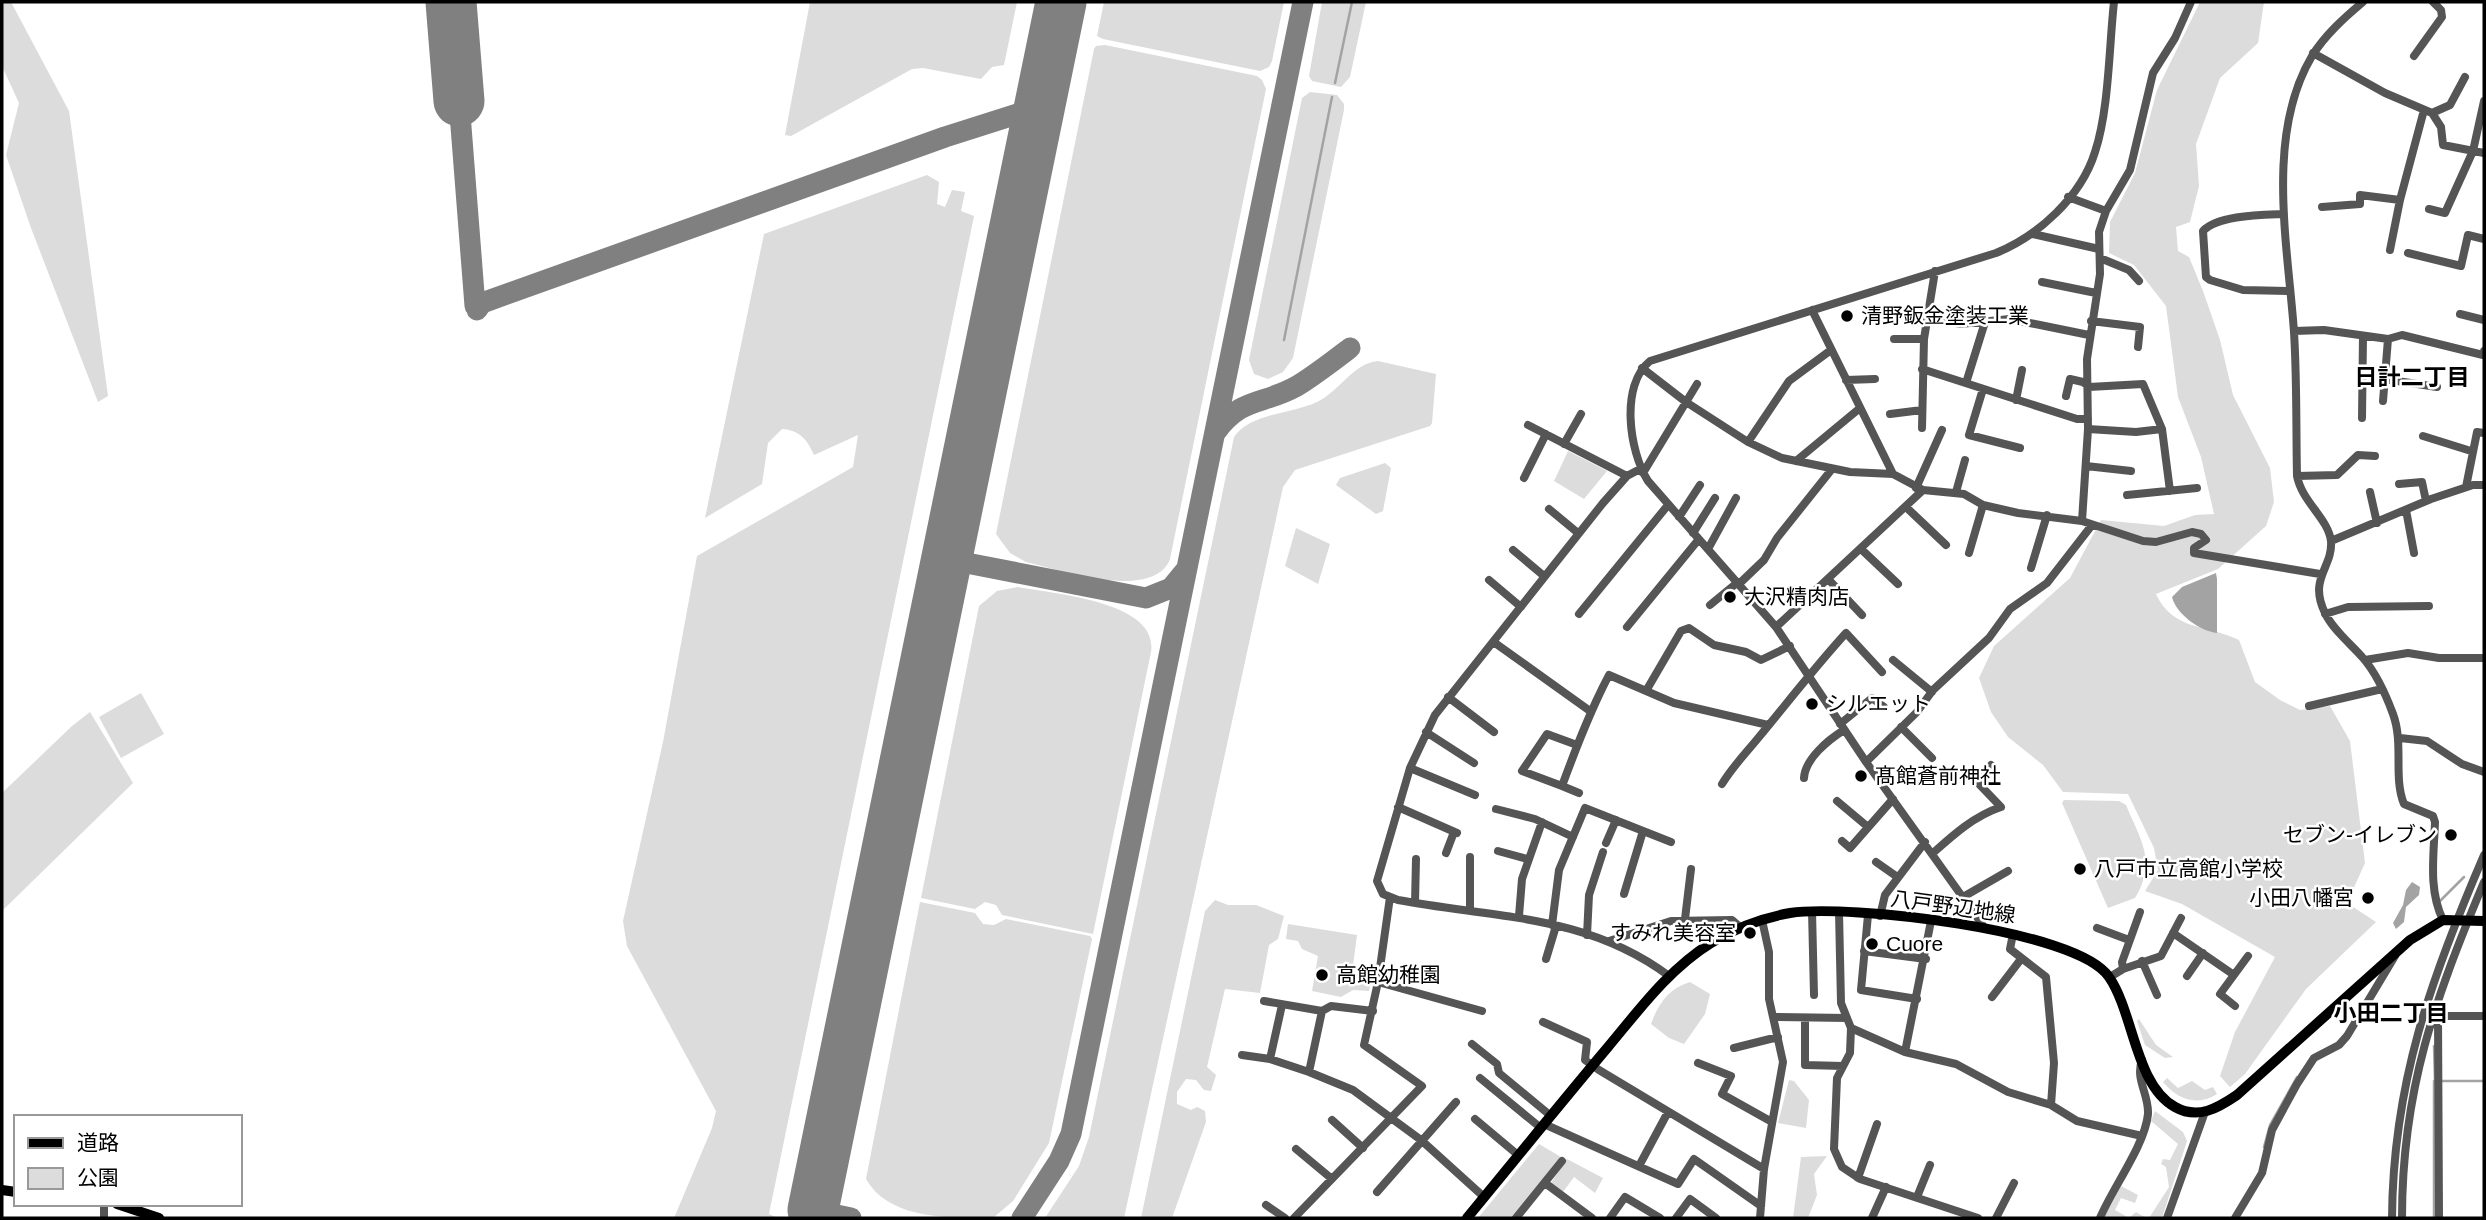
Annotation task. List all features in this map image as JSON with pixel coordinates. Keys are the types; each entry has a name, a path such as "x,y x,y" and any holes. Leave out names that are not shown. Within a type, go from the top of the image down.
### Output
{"main road":[{"name":"八戸野辺地線","path":"1467,1218 1668,976 1712,942 1740,928 1762,920 1812,911 1984,927 2079,953 2110,977"},
{"path":"2110,977 2142,1060 2162,1098 2176,1108 2191,1113 2205,1112 2219,1108 2237,1095 2400,947 2443,920 2484,920"},
{"path":"123,1206 159,1218"}],"street":[{"path":"1984,927 1866,762 1776,627 1641,471 1631,436 1636,376 1650,361 1996,253 2033,234 2068,197 2090,165 2097,145 2114,2"},
{"path":"2082,521 2088,424 2089,335 2096,293 2099,232 2106,211 2130,170 2153,73 2175,38 2191,2"},
{"path":"2362,2 2343,18 2313,54 2302,78 2289,128 2283,173 2288,291 2294,331 2297,476 2300,490 2322,521 2330,541 2330,555 2320,574 2320,596 2325,614 2365,660 2382,689 2400,738 2404,804 2433,816 2435,822 2433,879 2435,901 2443,920"},
{"path":"2414,56 2442,17 2441,10 2433,2"},
{"path":"2313,54 2385,93 2428,111 2441,127 2443,145 2484,153"},
{"path":"2428,111 2450,105 2465,77"},
{"path":"2429,209 2445,213 2473,151 2484,100"},
{"path":"2390,250 2400,200 2428,111"},
{"path":"2322,207 2360,204 2360,195 2400,200"},
{"path":"2068,197 2106,211"},
{"path":"2284,214 2224,219 2211,224 2203,231 2206,277 2210,280 2243,290 2288,291"},
{"path":"2033,234 2099,253 2129,270 2139,281"},
{"path":"2408,253 2461,266 2468,234 2484,239"},
{"path":"1922,428 1924,338 1935,271"},
{"path":"2042,282 2096,293"},
{"path":"1812,310 1892,474"},
{"path":"2460,314 2484,320"},
{"path":"1928,316 1960,324 2010,319 2089,335"},
{"path":"2091,321 2140,327 2138,347"},
{"path":"1966,383 1985,322"},
{"path":"2294,331 2325,330 2388,339 2402,335 2483,355 2484,351"},
{"path":"2362,418 2364,336"},
{"path":"1894,339 1924,338"},
{"path":"2383,401 2388,339"},
{"path":"1748,442 1789,381 1831,350"},
{"path":"1642,368 1686,402 1767,453 1832,469 1892,474 1920,489 1956,492 1983,505 2018,513 2082,521 2156,542 2179,534 2201,534 2206,540 2193,548 2194,553 2200,556 2229,557 2271,568 2320,574"},
{"path":"1922,369 2088,424 2136,432 2162,429"},
{"path":"2016,400 2021,370"},
{"path":"1846,380 1875,379"},
{"path":"2066,396 2070,379 2083,382 2088,387 2143,384 2162,429 2170,491"},
{"path":"2384,379 2437,387"},
{"path":"1668,976 1636,954 1609,941 1519,916 1415,903 1390,897 1383,894 1377,881 1410,768 1426,732 1448,697 1495,643 1578,533 1627,476 1641,471 1697,384"},
{"path":"1983,389 1969,435 2020,448"},
{"path":"1796,461 1860,408"},
{"path":"1890,414 1922,410"},
{"path":"1564,444 1581,414"},
{"path":"1528,425 1627,476"},
{"path":"1776,627 1906,507 1920,489 1942,430"},
{"path":"2466,486 2477,432 2484,433"},
{"path":"1524,478 1546,434"},
{"path":"2423,436 2471,451"},
{"path":"2297,476 2337,475 2358,455 2375,456"},
{"path":"1956,492 1965,460"},
{"path":"2085,466 2131,471"},
{"path":"1710,605 1772,551 1777,538 1832,469"},
{"path":"2399,484 2422,482 2426,501"},
{"path":"1679,517 1700,485"},
{"path":"2330,541 2466,486 2484,485"},
{"path":"2127,495 2197,488"},
{"path":"2370,492 2377,523"},
{"path":"1627,627 1696,536 1715,498"},
{"path":"1708,549 1736,498"},
{"path":"1579,614 1668,505"},
{"path":"1969,553 1983,505"},
{"path":"1906,507 1946,545"},
{"path":"1549,509 1578,533"},
{"path":"2406,510 2414,553"},
{"path":"2031,568 2047,515"},
{"path":"1866,762 1932,692 1989,639 2010,609 2047,583 2092,525"},
{"path":"1861,549 1898,584"},
{"path":"1513,550 1544,576"},
{"path":"1489,580 1521,607"},
{"path":"1829,580 1862,615"},
{"path":"2325,614 2348,607 2429,606"},
{"path":"1646,691 1681,631 1689,628 1714,645 1746,652 1761,660 1790,646"},
{"path":"1722,784 1734,763 1846,633 1882,672"},
{"path":"1495,643 1590,711"},
{"path":"2365,660 2408,653 2439,658 2484,658"},
{"path":"1894,660 1932,692"},
{"path":"1562,786 1590,711 1609,676 1674,703 1768,725"},
{"path":"2309,706 2382,689"},
{"path":"1448,697 1494,732"},
{"path":"1804,778 1805,768 1871,698 1884,706"},
{"path":"1901,727 1932,758"},
{"path":"1426,732 1474,763"},
{"path":"1577,745 1547,733 1522,771 1579,793"},
{"path":"2400,738 2427,741 2462,764 2484,772"},
{"path":"1933,853 1957,832 1988,811 2001,807 1998,800 1978,783 1991,765"},
{"path":"1410,768 1475,795"},
{"path":"1842,841 1850,848 1893,799"},
{"path":"1837,801 1868,827"},
{"path":"1398,807 1456,833 1446,853"},
{"path":"1546,959 1554,925 1555,888 1585,808 1671,842"},
{"path":"1496,809 1542,822 1573,837"},
{"path":"1587,935 1589,895 1616,820"},
{"path":"1519,916 1522,879 1542,822"},
{"path":"1624,894 1643,831"},
{"path":"1880,916 1885,895 1896,876 1924,842"},
{"path":"1498,851 1527,859"},
{"path":"2392,1218 2395,1145 2403,1087 2422,1012 2484,855"},
{"path":"1470,857 1470,909"},
{"path":"1415,903 1416,859"},
{"path":"1876,862 1896,876"},
{"path":"1685,919 1691,869"},
{"path":"1963,897 2008,871"},
{"path":"2402,1218 2402,1174 2418,1062 2484,882"},
{"path":"1294,1218 1392,1120 1422,1086 1364,1045 1373,1011 1390,897"},
{"path":"1812,911 1814,995"},
{"path":"1839,912 1841,1003 1852,1028 1850,1053 1837,1078 1834,1149 1842,1167 1858,1178 1978,1218"},
{"path":"2123,969 2122,962 2140,912"},
{"path":"1868,915 1861,990 1917,999"},
{"path":"2110,977 2142,961 2161,956 2181,918"},
{"path":"1609,941 1671,920 1732,920 1740,928"},
{"path":"1760,1218 1764,1169 1783,1062 1769,999 1769,952 1762,920"},
{"path":"1905,1052 1926,959 1931,921"},
{"path":"2097,928 2129,940"},
{"path":"2173,933 2234,975"},
{"path":"2013,934 2010,949 2046,977 2054,1063 2051,1105"},
{"path":"2235,1218 2262,1173 2272,1130 2297,1084 2314,1058 2339,1045 2347,1037 2400,947"},
{"path":"1864,951 1926,959"},
{"path":"2186,976 2203,953"},
{"path":"2235,1006 2220,994 2248,956"},
{"path":"1992,998 2021,960"},
{"path":"2142,961 2157,995"},
{"path":"1378,982 1482,1010"},
{"path":"1264,1001 1322,1011 1331,1006 1373,1011"},
{"path":"1270,1059 1282,1005"},
{"path":"1309,1072 1322,1011"},
{"path":"2436,1012 2484,1016"},
{"path":"2436,1012 2439,1218"},
{"path":"1773,1017 1847,1018"},
{"path":"1805,1018 1805,1065 1843,1066"},
{"path":"1542,1022 1587,1042 1585,1059 1592,1065 1764,1169"},
{"path":"1852,1028 1905,1052 1956,1064 2008,1092 2051,1105 2077,1121 2142,1136"},
{"path":"1734,1048 1778,1037"},
{"path":"1472,1044 1497,1064 1499,1073 1545,1122"},
{"path":"1242,1055 1270,1059 1353,1090 1421,1140 1484,1197"},
{"path":"2099,1218 2142,1136 2148,1112 2138,1073 2142,1060"},
{"path":"1698,1063 1731,1076 1722,1094 1772,1122"},
{"path":"1480,1078 1545,1122 1678,1184 1693,1159 1761,1206"},
{"path":"1377,1192 1456,1102"},
{"path":"1639,1166 1668,1112"},
{"path":"2167,1218 2205,1112"},
{"path":"1475,1119 1518,1156"},
{"path":"1332,1120 1363,1148"},
{"path":"1858,1178 1877,1124"},
{"path":"1296,1149 1332,1180"},
{"path":"1520,1217 1562,1161"},
{"path":"1917,1198 1930,1165"},
{"path":"1545,1183 1592,1218"},
{"path":"1996,1218 2014,1183"},
{"path":"1872,1218 1886,1187"},
{"path":"1610,1218 1625,1197 1656,1217"},
{"path":"1676,1218 1690,1199 1716,1218"},
{"path":"1266,1205 1285,1218"}],"green space":[{"path":"2,2 11,2 69,111 108,396 98,402 6,155 19,103 2,66"},
{"path":"810,2 1017,2 1004,65 992,67 981,79 923,68 912,69 791,136 785,135"},
{"path":"1104,2 1284,2 1272,61 1269,67 1260,71 1103,39 1097,36"},
{"path":"1322,2 1366,2 1350,77 1341,87 1312,81 1309,76"},
{"path":"2200,2 2264,2 2258,43 2220,78 2196,144 2199,186 2190,222 2176,227 2178,251 2189,257 2203,291 2220,340 2233,395 2270,468 2274,502 2266,526 2218,569 2156,594 2171,615 2181,621 2239,640 2255,682 2280,700 2300,710 2330,706 2350,741 2365,863 2347,903 2376,922 2306,989 2245,1074 2230,1087 2220,1076 2235,1032 2275,957 2182,904 2145,891 2158,870 2154,848 2128,794 2063,792 2043,765 2008,737 1991,712 1979,678 1994,646 2070,578 2101,520 2164,526 2195,515 2214,514 2201,457 2178,397 2166,306 2134,265 2109,253 2110,222 2135,173 2157,90"},
{"path":"1105,45 1257,76 1266,89 1170,559 1160,572 1145,579 1126,581 1082,576 1026,562 1010,553 996,534 1094,49 1096,46"},
{"path":"1310,92 1337,95 1344,104 1344,110 1293,358 1283,372 1268,379 1254,374 1249,360 1302,98"},
{"path":"927,175 939,182 937,204 945,207 952,190 965,192 961,211 974,216 769,1214 778,1218 674,1218 712,1128 716,1111 627,946 623,921 663,742 697,556 853,467 858,435 814,455 802,436 782,429 768,443 762,484 705,518 764,234"},
{"path":"1378,361 1436,374 1432,423 1430,426 1295,470 1283,487 1124,1218 1045,1218 1079,1166 1089,1137 1234,437 1250,423 1317,402 1361,367"},
{"path":"1568,451 1607,471 1584,499 1554,481"},
{"path":"1385,463 1391,468 1383,511 1376,514 1336,485 1340,478"},
{"path":"1296,528 1330,544 1318,584 1285,566"},
{"path":"1018,587 1101,603 1139,621 1149,635 1151,652 1093,934 1002,915 996,905 985,902 975,909 921,898 979,606 997,591"},
{"path":"141,693 164,734 121,758 99,717"},
{"path":"90,712 133,783 2,911 2,793"},
{"path":"2064,800 2119,801 2126,805 2141,840 2146,862 2142,885 2135,898 2108,908 2062,803"},
{"path":"1215,900 1228,905 1256,905 1284,916 1278,939 1269,945 1260,993 1225,989 1207,1067 1216,1075 1211,1091 1204,1090 1196,1080 1186,1079 1177,1092 1177,1104 1191,1110 1197,1107 1205,1111 1206,1122 1172,1218 1141,1218 1205,911"},
{"path":"920,902 975,913 983,924 994,925 1006,919 1090,936 1092,939 1049,1143 1013,1201 993,1218 958,1218 905,1209 876,1192 866,1179"},
{"path":"1288,924 1357,935 1352,973 1372,976 1369,991 1353,990 1341,997 1312,991 1318,956 1302,949 1298,941 1286,939"},
{"path":"1690,982 1710,994 1705,1014 1684,1044 1669,1038 1651,1024 1665,998 1676,988"},
{"path":"2139,1019 2156,1045 2173,1057 2165,1058 2145,1045 2137,1021"},
{"path":"2167,1078 2178,1088 2192,1081 2205,1090 2213,1087 2217,1094 2202,1100 2181,1097 2163,1082"},
{"path":"1789,1080 1794,1081 1809,1100 1806,1128 1778,1123"},
{"path":"2155,1111 2183,1132 2187,1141 2162,1218 2149,1218 2169,1187 2166,1167 2161,1164 2163,1159 2170,1160 2178,1144 2151,1121"},
{"path":"1539,1144 1561,1157 1512,1218 1478,1218"},
{"path":"1827,1156 1814,1174 1817,1195 1808,1218 1793,1218 1801,1157"},
{"path":"1567,1159 1603,1178 1595,1193 1574,1177 1563,1192 1551,1183"},
{"path":"2121,1186 2138,1195 2135,1203 2121,1198 2115,1210 2129,1218 2104,1218"},
{"path":"2136,1212 2146,1218 2129,1218"}],"shaded area":[{"path":"2216,573 2217,633 2190,621 2178,610 2172,597 2182,587"},
{"path":"2412,882 2420,887 2419,895 2406,907 2404,922 2396,929 2393,923"}],"waterway":[{"path":"1335,83 1352,2"},
{"path":"1284,340 1332,97"},
{"path":"2440,901 2464,877"},
{"path":"2434,1046 2435,1081"},
{"path":"2264,1147 2270,1125 2297,1077"},
{"path":"2434,1081 2434,1218"},
{"path":"2442,1081 2484,1081"}],"taxiway":[{"path":"1022,1218 1059,1161 1071,1134 1303,2"},
{"path":"459,101 475,306"},
{"path":"477,310 482,303 945,137 1039,107"},
{"path":"1215,433 1243,407 1297,386 1350,348"},
{"path":"946,559 1146,598 1171,588 1185,571"},
{"path":"813,1210 851,1218"}],"runway":[{"path":"451,2 459,101"},
{"path":"813,1210 1061,2"}],"place":[{"name":"清野鈑金塗装工業","path":"1847,316"},
{"name":"大沢精肉店","path":"1730,597"},
{"name":"シルエット","path":"1812,704"},
{"name":"髙館蒼前神社","path":"1861,776"},
{"name":"セブン-イレブン","path":"2451,835"},
{"name":"八戸市立高館小学校","path":"2080,869"},
{"name":"小田八幡宮","path":"2368,898"},
{"name":"すみれ美容室","path":"1750,933"},
{"name":"Cuore","path":"1872,944"},
{"name":"高館幼稚園","path":"1322,975"}],"district":[{"name":"日計二丁目","path":"2412,377"},
{"name":"小田二丁目","path":"2391,1013"}]}
